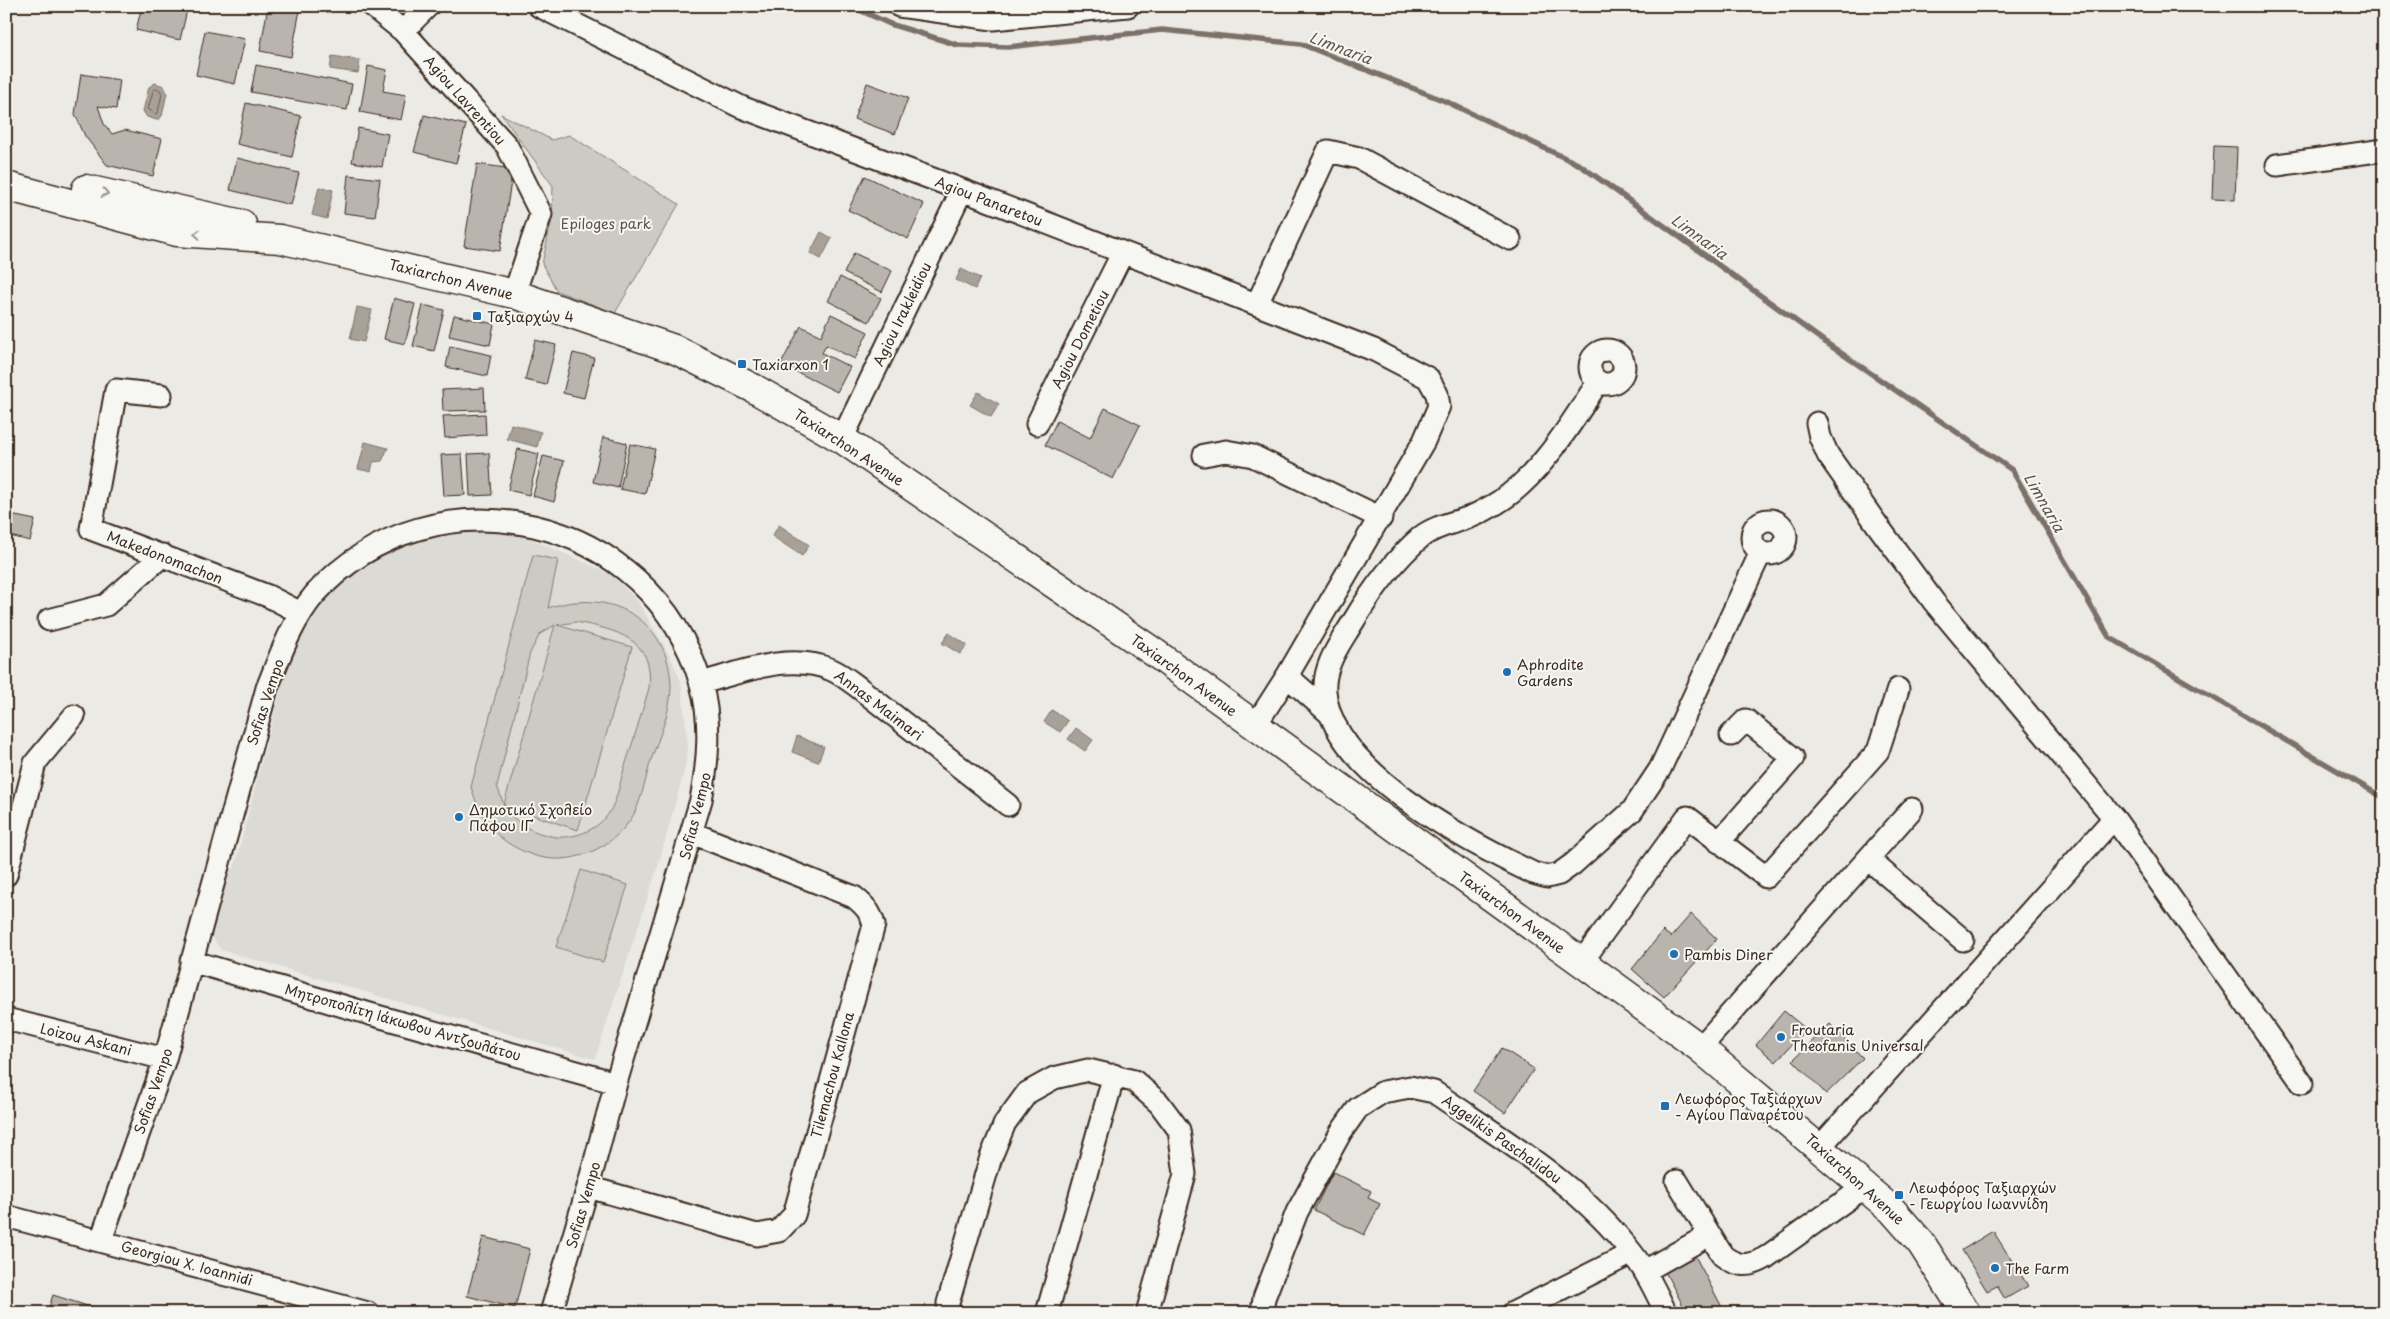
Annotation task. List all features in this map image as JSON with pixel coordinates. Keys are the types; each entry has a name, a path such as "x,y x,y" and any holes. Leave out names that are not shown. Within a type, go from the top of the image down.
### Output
{"main road":[{"name":"Taxiarchon Avenue","path":"6,170 228,221 254,228 280,239"},
{"name":"Taxiarchon Avenue","path":"14,192 177,232 280,239 514,294 674,349 753,388 842,439 1155,654 1700,1048 1820,1147 1892,1210 1921,1243 1966,1313"}],"street":[{"name":"Agiou Lavrentiou","path":"372,6 403,31 507,146 541,214 514,294"},
{"path":"403,31 428,6"},
{"name":"Agiou Panaretou","path":"538,6 740,107 962,190 1122,254 1374,350 1428,378 1437,394 1439,406 1424,442 1381,518"},
{"path":"899,6 948,9 993,19 1128,6"},
{"path":"2277,166 2384,150"},
{"path":"1257,304 1328,151 1359,158 1510,240"},
{"name":"Agiou Irakleidiou","path":"842,439 962,190"},
{"name":"Agiou Dometiou","path":"1037,424 1122,254"},
{"path":"1598,382 1539,465 1518,487 1498,502 1472,516 1426,533 1393,565 1372,590 1334,654 1326,674 1324,689 1328,712 1341,737 1355,754 1380,779 1455,832 1496,856 1547,877 1559,874 1573,864 1632,811 1660,769 1762,552"},
{"name":"Makedonomachon","path":"162,395 116,390 91,529 268,596 301,613"},
{"path":"1817,423 1820,437 1828,455 1934,602 2114,818 2302,1083"},
{"path":"1204,455 1226,451 1253,456 1381,518 1287,676 1254,726"},
{"name":"Sofias Vempo","path":"102,1240 165,1059 266,688 283,648 301,613 316,594 337,574 369,551 393,539 420,528 475,519 510,520 536,525 563,535 616,562 658,603 675,626 701,683 706,710 708,766 701,800 616,1083 551,1313"},
{"path":"48,620 106,605 163,555"},
{"name":"Annas Maimari","path":"701,683 767,664 800,664 831,670 858,687 1008,805"},
{"path":"1287,676 1328,712"},
{"path":"1581,963 1687,817 1766,877 1878,750 1898,689"},
{"path":"6,875 35,763 74,716"},
{"path":"1719,842 1793,758 1746,720 1731,735"},
{"path":"1700,1048 1912,809"},
{"path":"1820,1147 2114,818"},
{"name":"Tilemachou Kallona","path":"588,1187 756,1235 779,1231 794,1215 874,926 872,918 863,904 854,897 692,833"},
{"path":"1868,859 1963,940"},
{"name":"Μητροπολίτη Ιάκωβου Αντζουλάτου","path":"191,961 362,1012 616,1083"},
{"name":"Loizou Askani","path":"6,1019 165,1059"},
{"path":"949,1313 948,1303 970,1224 991,1157 1005,1123 1027,1093 1054,1078 1088,1070 1134,1081 1159,1103 1179,1130 1185,1174 1147,1313"},
{"path":"1048,1313 1114,1075"},
{"name":"Aggelikis Paschalidou","path":"1262,1313 1264,1298 1297,1212 1341,1132 1358,1108 1383,1092 1410,1087 1434,1092 1559,1178 1600,1215 1632,1253 1645,1271 1666,1313"},
{"path":"1677,1181 1723,1256 1732,1263 1742,1266 1754,1264 1866,1186"},
{"name":"Georgiou X. Ioannidi","path":"6,1216 102,1240 368,1313"},
{"path":"1645,1271 1709,1235"},
{"path":"1513,1313 1632,1253"}],"shaded area":[{"name":"Δημοτικό Σχολείο Πάφου ΙΓ΄","path":"470,530 517,533 609,573 637,600 670,656 681,681 688,746 685,768 658,866 595,1059 221,950 212,937 212,929 229,869 234,869 279,695 295,645 307,621 323,601 371,560 396,549 438,536"}],"green space":[{"name":"Epiloges park","path":"501,114 552,140 569,135 679,204 615,313 557,291 542,264 552,219 553,186"},
{"path":"533,555 558,560 548,608 570,603 592,602 613,606 632,614 647,626 660,643 668,663 671,687 669,705 637,808 625,826 603,846 575,857 545,858 518,849 499,836 492,829 480,810 471,787","holes":["576,622 618,633 630,639 639,647 646,658 649,671 649,688 616,797 609,813 598,824 583,833 559,837 537,832 525,826 514,818 505,806 578,830 632,647 557,625","555,625 504,804 504,805 497,786 530,653 540,634"]},
{"path":"581,870 628,885 603,962 556,947"}],"water":[{"path":"332,56 360,60 358,73 330,69"},
{"path":"155,83 164,86 167,93 162,116 157,120 147,117 143,111 149,87"},
{"path":"319,187 333,190 327,219 312,215"},
{"path":"821,232 832,238 821,259 810,253"},
{"path":"961,269 980,278 975,289 956,280"},
{"path":"357,307 372,310 364,342 350,339"},
{"path":"978,392 999,404 991,417 970,405"},
{"path":"511,424 541,432 537,447 507,439"},
{"path":"365,442 388,448 382,461 373,462 371,472 358,469"},
{"path":"779,525 809,545 802,556 772,536"},
{"path":"949,633 967,645 960,654 942,643"},
{"path":"1052,710 1068,721 1060,732 1044,722"},
{"path":"1076,728 1093,740 1085,751 1068,739"},
{"path":"797,736 824,747 818,762 792,752"}],"building":[{"path":"142,6 188,6 180,40 136,30"},
{"path":"268,6 300,10 291,57 260,51"},
{"path":"205,31 245,39 235,84 196,75"},
{"path":"256,65 352,84 347,110 251,92"},
{"path":"368,66 387,70 383,91 406,95 401,120 360,112"},
{"path":"81,74 120,80 116,109 98,106 104,124 112,134 125,130 162,139 153,176 107,165 85,136 75,114"},
{"path":"867,83 908,98 895,134 854,119"},
{"path":"246,103 301,116 292,157 237,144"},
{"path":"424,115 466,125 456,163 414,152"},
{"path":"358,128 388,134 382,167 352,162"},
{"path":"2214,146 2237,147 2235,200 2212,199"},
{"path":"237,158 299,173 291,205 230,190"},
{"path":"477,164 513,169 500,251 464,246"},
{"path":"348,175 380,179 375,217 344,213"},
{"path":"865,176 924,204 908,239 848,210"},
{"path":"854,253 892,271 882,292 844,273"},
{"path":"840,277 881,298 869,322 828,301"},
{"path":"394,298 415,304 405,344 384,339"},
{"path":"423,305 444,310 434,351 413,346"},
{"path":"831,314 868,332 855,359 826,345 822,353 850,367 837,392 781,364 801,326 821,336"},
{"path":"454,315 494,324 490,345 449,336"},
{"path":"535,340 556,345 546,385 525,380"},
{"path":"450,346 491,355 487,376 446,367"},
{"path":"573,353 594,358 584,398 563,393"},
{"path":"484,388 485,410 443,411 442,390"},
{"path":"1105,408 1140,425 1113,479 1045,445 1057,421 1090,438"},
{"path":"485,414 486,435 445,438 443,416"},
{"path":"603,437 627,443 618,488 593,482"},
{"path":"630,444 655,449 645,494 620,489"},
{"path":"518,449 539,454 529,495 508,490"},
{"path":"489,453 492,495 470,496 468,454"},
{"path":"462,454 465,495 444,496 441,455"},
{"path":"543,456 564,461 554,502 533,496"},
{"path":"6,514 35,520 30,541 6,535"},
{"name":"Pambis Diner","path":"1691,914 1717,939 1664,997 1632,969 1663,931 1671,937"},
{"name":"Froutaria Theofanis Universal","path":"1784,1011 1806,1029 1776,1062 1756,1045"},
{"path":"1830,1024 1863,1058 1826,1094 1793,1060"},
{"path":"1502,1048 1534,1069 1505,1113 1473,1091"},
{"path":"1333,1172 1371,1191 1368,1198 1380,1204 1364,1235 1314,1210"},
{"name":"The Farm","path":"1993,1231 2028,1286 2005,1299 1997,1286 1987,1291 1962,1250"},
{"path":"483,1237 530,1249 515,1308 467,1296"},
{"path":"1692,1250 1725,1313 1687,1313 1662,1266"},
{"path":"53,1295 106,1312 47,1313"}],"waterway":[{"name":"Limnaria","path":"851,6 890,24 958,45 1008,47 1162,30 1301,44 1445,101 1580,165 1825,342 2012,470 2109,637 2384,798"}],"place":[{"name":"Ταξιαρχών 4","path":"477,316"},
{"name":"Taxiarxon 1","path":"742,364"},
{"name":"Aphrodite Gardens","path":"1507,672"},
{"name":"Δημοτικό Σχολείο Πάφου ΙΓ΄","path":"459,817"},
{"name":"Pambis Diner","path":"1674,954"},
{"name":"Froutaria Theofanis Universal","path":"1781,1037"},
{"name":"Λεωφόρος Ταξιάρχων - Αγίου Παναρέτου","path":"1665,1106"},
{"name":"Λεωφόρος Ταξιαρχών - Γεωργίου Ιωαννίδη","path":"1899,1195"},
{"name":"The Farm","path":"1995,1268"}]}
